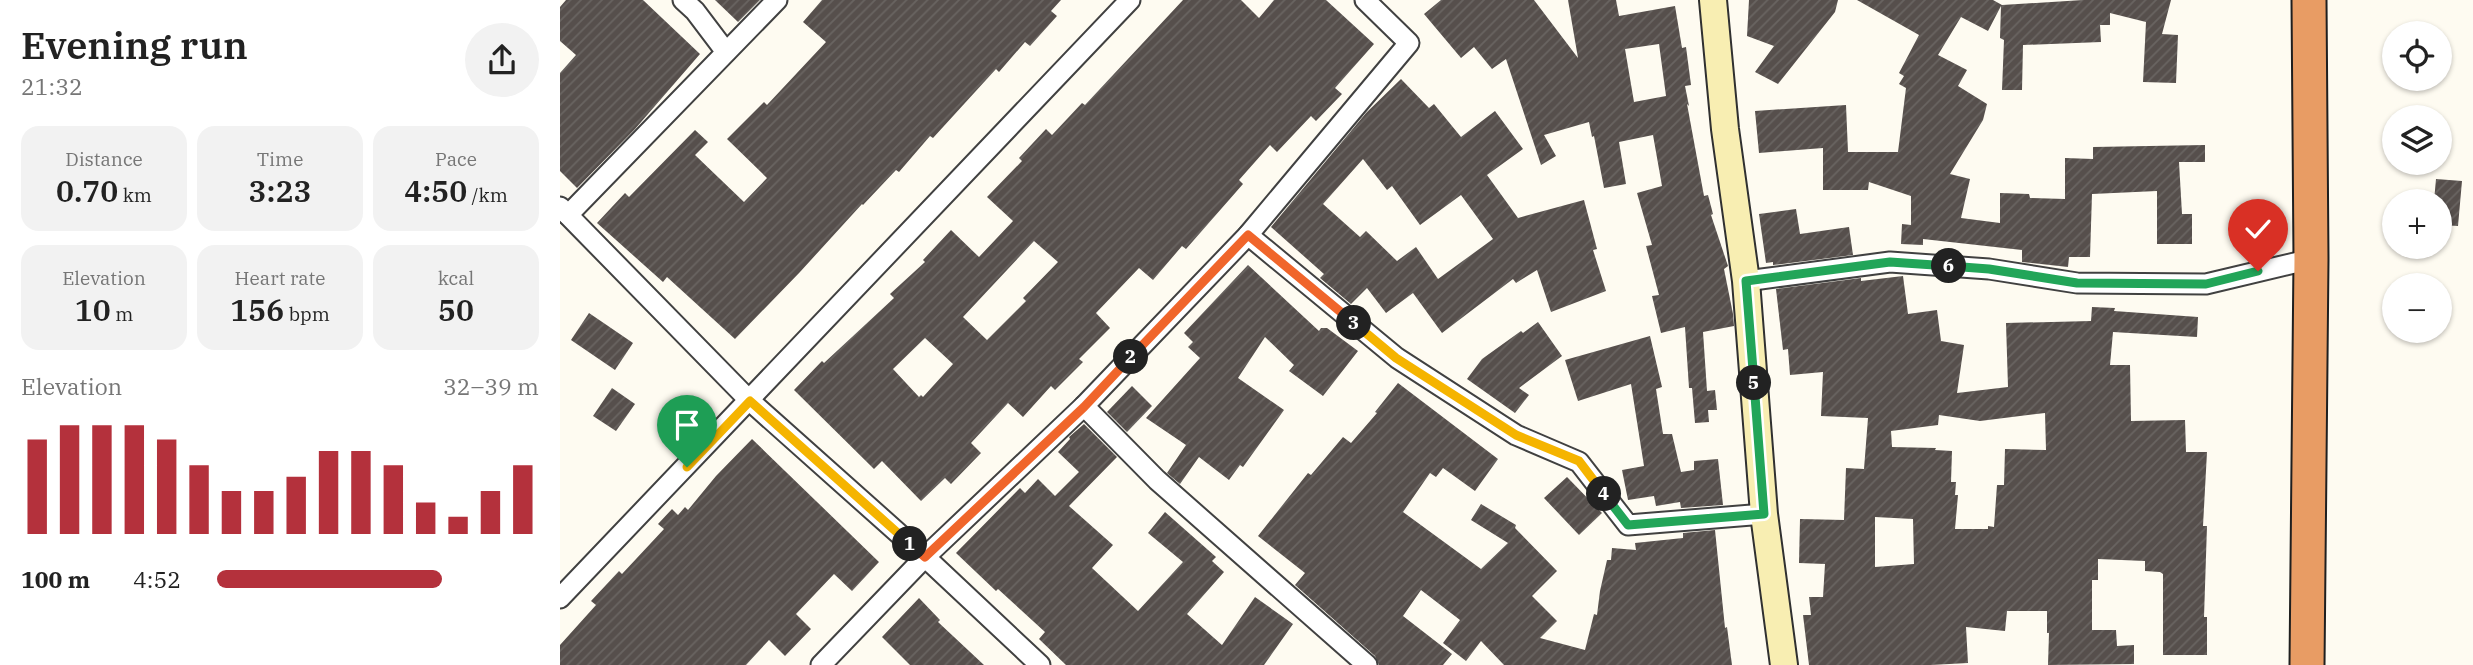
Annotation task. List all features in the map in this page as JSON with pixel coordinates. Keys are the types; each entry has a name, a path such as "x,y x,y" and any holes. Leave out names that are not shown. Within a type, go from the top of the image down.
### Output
{"highway":[{"path":"2307,665 2311,258 2309,0"}],"street":[{"path":"683,0 695,11 726,52"},
{"path":"777,0 564,211 750,401 925,557 1040,665"},
{"path":"560,598 1130,0"},
{"path":"956,537 1248,235 1409,43 1365,0"},
{"path":"1713,0 1726,129 1746,281 1764,514 1784,665"},
{"path":"1248,235 1310,142"},
{"path":"1248,235 1396,358 1516,435 1579,461 1628,525 1764,514"},
{"path":"1746,281 1890,262 1989,269 2077,283 2206,284 2311,258"},
{"path":"821,665 925,557 1084,407"},
{"path":"1084,407 1157,480 1367,665"}],"building":[{"path":"566,0 643,0 700,54 635,129 577,188 560,171 560,73 576,55 560,41 560,7"},
{"path":"715,0 760,0 738,22"},
{"path":"822,0 1061,0 1051,11 1057,16 1030,46 1025,42 999,72 996,69 933,138 930,136 899,172 896,170 862,204 735,339 667,277 663,282 597,223 625,193 629,197 695,130 708,142 695,155 744,202 767,178 727,139 764,102 767,105 826,42 803,22"},
{"path":"1183,0 1241,0 1259,18 1274,0 1326,0 1374,44 1335,88 1342,94 1316,121 1311,116 1277,152 1270,145 1239,180 1243,184 1186,249 1182,246 1153,280 1139,268 1096,313 1110,328 1079,359 1083,362 1055,390 1051,386 1023,417 1008,403 971,443 981,453 951,484 945,478 921,501 882,461 874,469 794,390 822,361 824,363 894,298 890,294 925,262 923,260 951,230 979,257 1013,221 987,197 1022,161 1019,158 1046,129 1052,135 1082,103 1085,105","holes":["1034,241 1058,262 1023,298 1026,301 987,340 963,317","925,338 953,364 923,397 919,397 893,369"]},
{"path":"1441,0 1534,0 1578,58 1568,0 1616,0 1619,16 1675,6 1682,48 1686,47 1691,85 1685,86 1689,106 1687,104 1704,196 1708,195 1713,214 1711,215 1728,266 1724,269 1734,326 1703,332 1707,391 1715,390 1717,410 1708,410 1709,422 1695,423 1692,388 1689,388 1685,327 1661,333 1652,296 1659,295 1646,246 1652,245 1637,193 1662,186 1653,135 1619,142 1626,184 1604,188 1589,122 1544,135 1556,156 1541,165 1506,59 1492,69 1474,47 1461,58 1424,14","holes":["1659,44 1666,96 1634,102 1625,49"]},
{"path":"1749,0 1838,0 1835,12 1778,84 1755,72 1774,46 1747,36"},
{"path":"1857,0 1993,0 2002,5 2083,0 2171,0 2162,34 2178,35 2176,83 2143,82 2146,22 2110,13 2110,25 2100,25 2101,42 2023,45 2022,90 2002,90 2004,40 2000,38 2001,6 1988,31 1961,17 1938,55 1967,70 1958,86 1987,104 1983,120 1950,174 1970,179 1961,218 2000,223 2000,193 2029,194 2030,198 2065,199 2065,158 2093,159 2093,147 2205,145 2205,162 2179,162 2182,214 2192,214 2192,244 2157,244 2157,191 2092,194 2090,257 2069,257 2068,267 2022,262 2022,250 1923,239 1923,245 1901,244 1902,224 1911,225 1911,196 1869,182 1868,190 1823,190 1823,148 1759,153 1755,111 1846,105 1848,152 1898,152 1906,88 1899,84 1904,76 1899,73 1919,35"},
{"path":"1401,79 1429,108 1434,104 1461,137 1495,111 1523,149 1487,175 1518,218 1584,200 1597,249 1593,250 1606,291 1551,312 1537,270 1516,283 1513,279 1442,333 1413,293 1386,313 1367,288 1351,304 1320,278 1324,274 1271,227 1366,113","holes":["1363,159 1387,190 1392,186 1420,225 1461,195 1493,239 1438,279 1416,247 1397,261 1366,231 1360,237 1323,204"]},
{"path":"2436,179 2462,181 2458,226 2452,226 2452,189 2435,189"},
{"path":"1796,209 1800,234 1849,227 1853,255 1773,265 1773,262 1766,263 1759,214"},
{"path":"1248,265 1319,331 1321,328 1327,328 1358,351 1323,396 1289,371 1294,365 1265,337 1238,378 1284,410 1243,467 1240,465 1229,480 1199,457 1180,484 1167,473 1186,445 1146,418 1200,358 1188,347 1193,342 1184,333"},
{"path":"1903,276 1908,314 1937,310 1941,341 1964,345 1957,393 2008,387 2006,323 2091,321 2092,307 2198,317 2197,337 2113,332 2110,365 2130,365 2131,421 2185,420 2186,452 2207,452 2203,526 2207,526 2204,617 2207,617 2207,655 2163,655 2163,574 2145,571 2145,561 2098,559 2098,580 2092,580 2092,630 2116,630 2117,646 2134,645 2134,664 2048,665 2047,611 2007,611 2005,631 1966,627 1968,663 1809,665 1803,615 1811,615 1809,597 1823,597 1825,564 1799,563 1800,519 1844,520 1846,468 1864,469 1868,418 1821,416 1823,372 1790,375 1788,349 1783,350 1776,289 1861,278 1861,281","holes":["2045,413 2046,450 2005,449 2004,485 1997,485 1994,527 1988,526 1988,529 1955,529 1958,495 1955,495 1956,482 1951,482 1952,451 1892,447 1891,431 1938,425 1939,415 1980,421","1875,517 1913,519 1914,564 1875,567"]},
{"path":"589,313 633,343 615,370 571,340"},
{"path":"1538,322 1562,356 1519,388 1529,395 1515,413 1467,379 1482,359"},
{"path":"1650,336 1662,387 1656,389 1663,434 1672,434 1681,472 1694,470 1694,461 1718,459 1723,505 1681,508 1680,502 1656,506 1654,496 1628,500 1622,470 1644,466 1631,384 1578,401 1565,360"},
{"path":"1398,383 1498,459 1475,491 1443,468 1436,477 1430,473 1403,512 1481,569 1508,543 1471,520 1481,504 1516,525 1515,528 1557,571 1532,596 1557,621 1540,638 1585,650 1594,614 1597,615 1600,591 1607,560 1611,560 1612,548 1636,550 1635,543 1683,538 1683,533 1715,530 1725,628 1727,627 1732,665 1504,665 1481,641 1466,661 1443,643 1460,620 1421,590 1403,616 1452,654 1443,665 1379,665 1375,656 1295,585 1305,573 1258,536 1308,473 1311,475 1343,437 1351,443"},
{"path":"1132,386 1152,406 1127,432 1107,412"},
{"path":"612,388 635,404 616,431 593,416"},
{"path":"1084,424 1117,457 1069,506 1113,545 1092,568 1138,611 1183,562 1148,533 1165,512 1216,557 1212,561 1224,572 1187,614 1222,645 1255,597 1293,624 1264,665 1066,665 1039,639 1045,632 956,553 1020,488 1025,493 1038,479 1055,496 1079,472 1058,452 1069,437"},
{"path":"752,439 879,562 852,591 834,574 796,614 811,629 785,656 769,640 746,665 560,665 560,645 596,605 591,601 619,571 622,574 664,529 658,524 672,509 678,515 685,507 688,510"},
{"path":"1567,477 1602,513 1579,535 1544,498"},
{"path":"919,598 940,620 938,622 984,665 910,665 882,637"}],"route":[{"path":"687,467 750,401 925,557 1084,407 1248,235 1396,358 1516,435 1579,461 1628,525 1764,514 1746,281 1890,262 1989,269 2077,283 2206,284 2258,271"}]}
